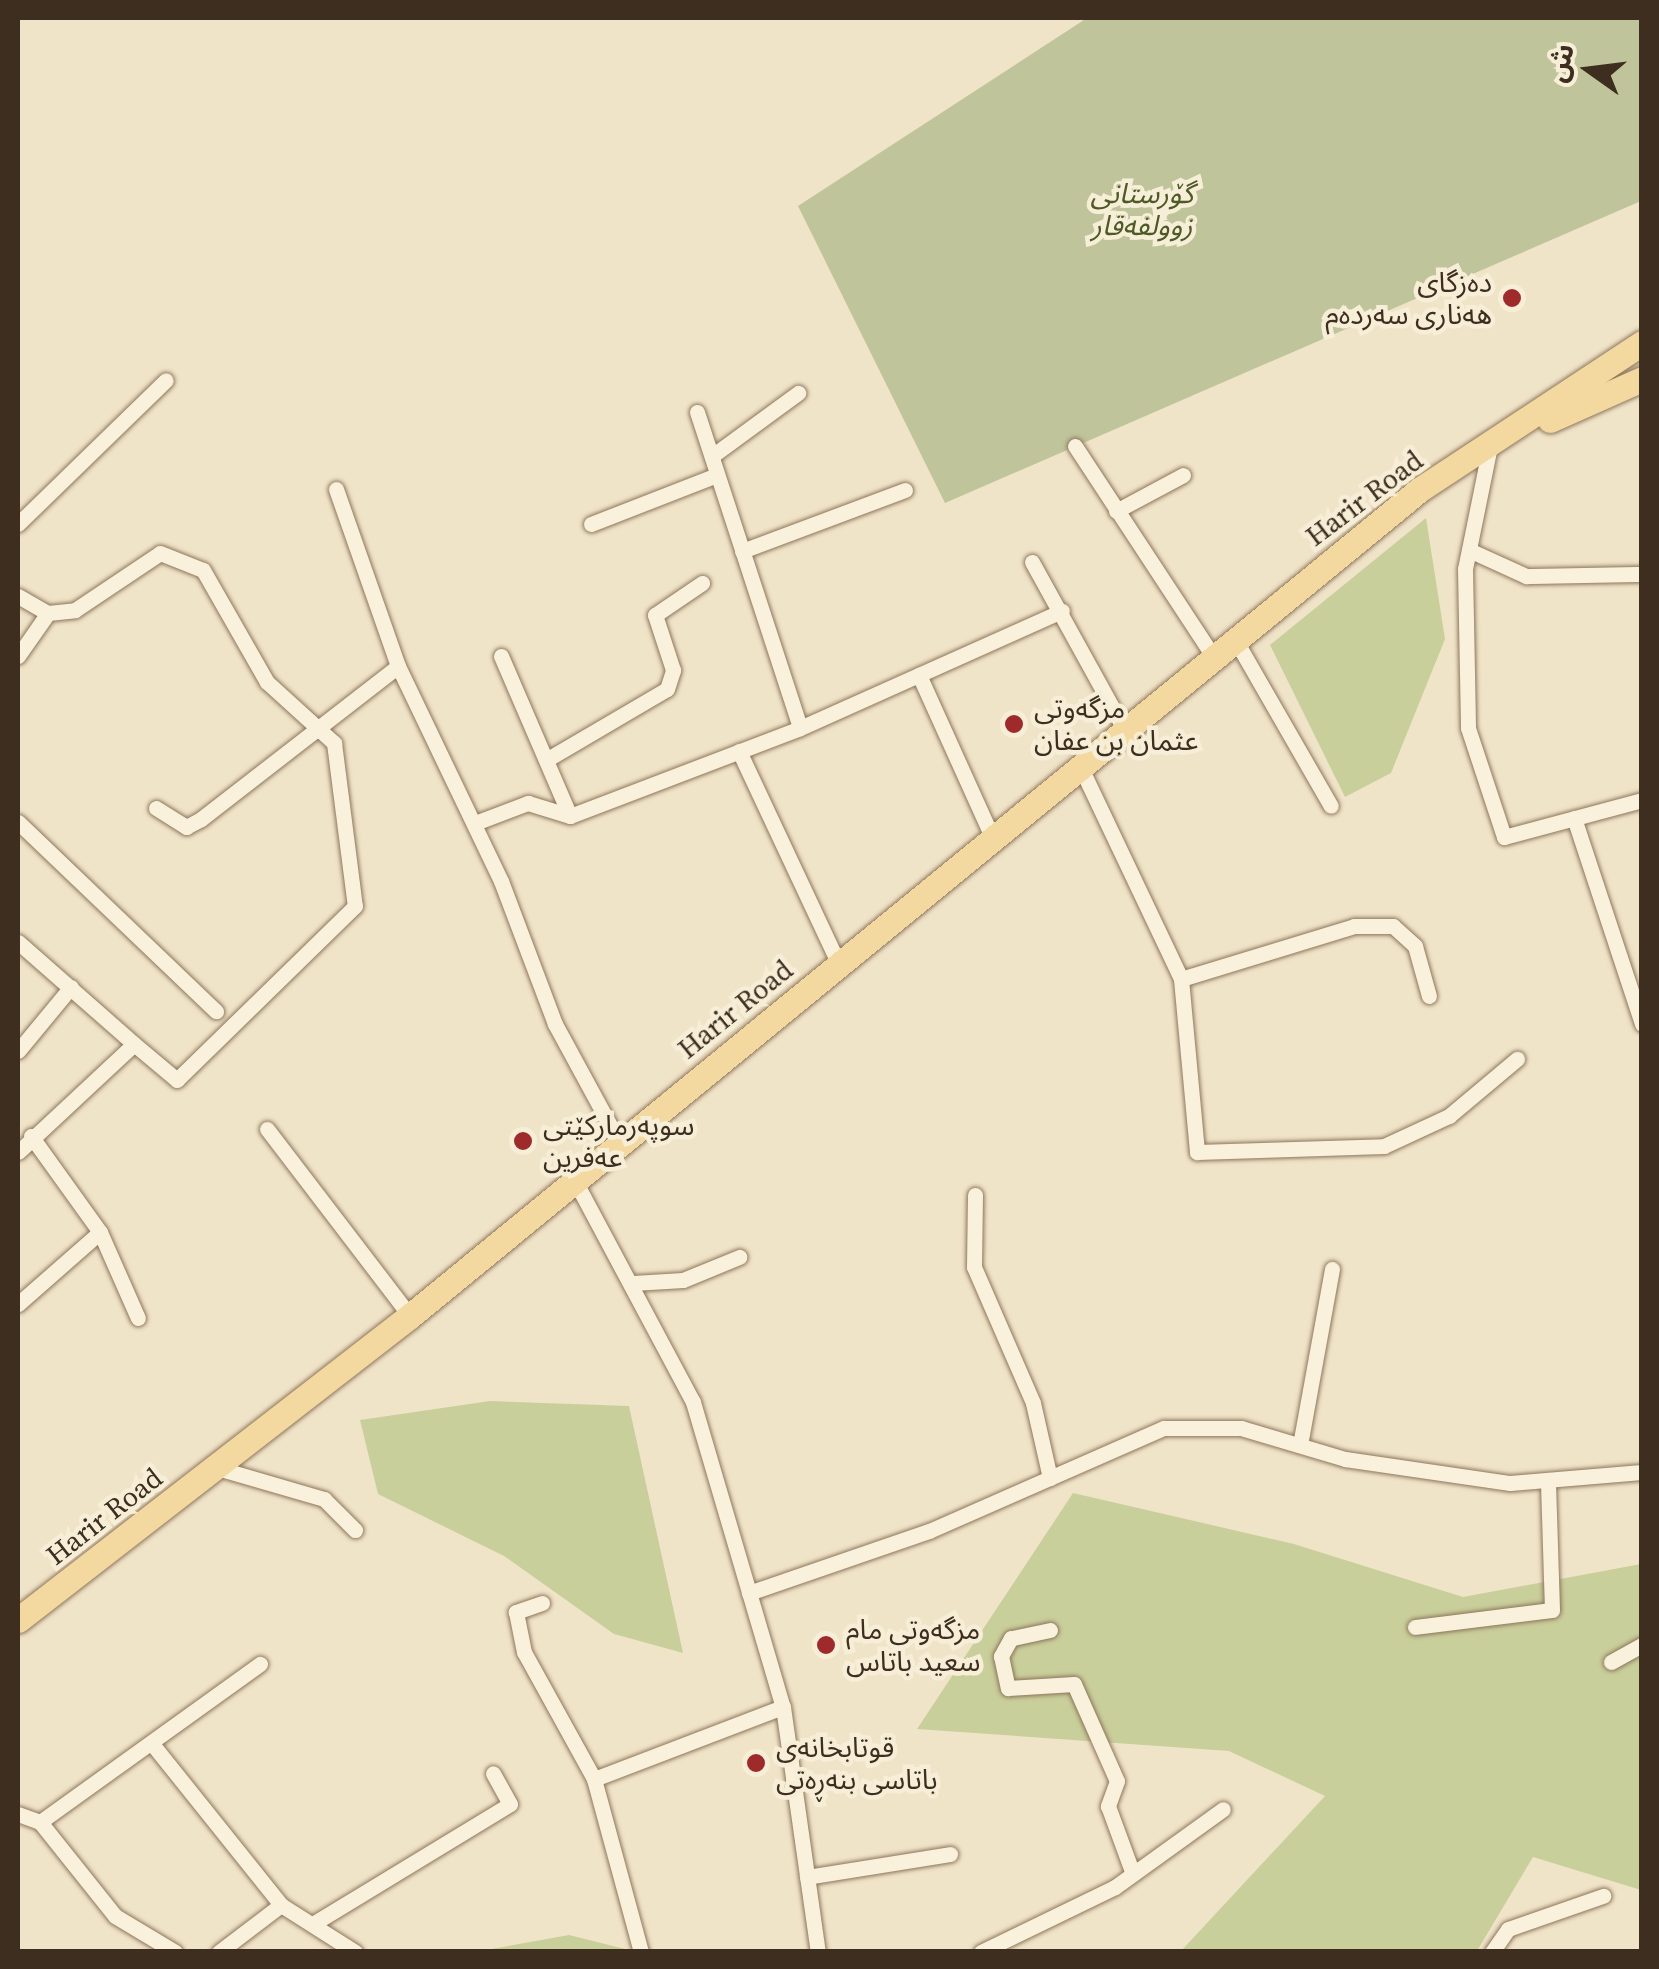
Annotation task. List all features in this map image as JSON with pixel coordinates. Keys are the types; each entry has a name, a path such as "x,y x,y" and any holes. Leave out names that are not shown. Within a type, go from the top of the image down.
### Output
{"main road":[{"path":"1490,446 1642,343"},
{"path":"1490,446 1642,378"},
{"name":"Harir Road","path":"18,1620 410,1316 1419,490 1490,446"}],"street":[{"path":"18,524 166,380"},
{"path":"712,456 798,393"},
{"path":"697,412 800,728"},
{"path":"1075,446 1215,659"},
{"path":"1490,446 1469,550 1468,728 1504,837 1642,800"},
{"path":"592,524 717,475"},
{"path":"1116,510 1184,475"},
{"path":"336,489 398,666 476,823 556,1024 618,1142"},
{"path":"742,550 905,490"},
{"path":"1469,550 1526,576 1642,574"},
{"path":"18,596 48,613 75,610 160,553 203,570 267,682 334,743 355,906 176,1080 18,942"},
{"path":"1032,562 1126,732"},
{"path":"546,760 667,689 673,670 655,615 702,583"},
{"path":"476,823 528,803 570,816 800,728 1062,611"},
{"path":"18,656 48,613"},
{"path":"1236,641 1331,806"},
{"path":"502,656 570,816"},
{"path":"156,808 186,827 320,731 398,666"},
{"path":"919,675 993,839"},
{"path":"740,751 839,964"},
{"path":"1081,768 1182,979 1196,1152 1384,1146 1449,1116 1518,1059"},
{"path":"1574,818 1642,1024"},
{"path":"18,822 216,1011"},
{"path":"1182,979 1354,926 1394,926 1415,946 1428,996"},
{"path":"18,1051 71,987"},
{"path":"18,1152 134,1044"},
{"path":"267,1130 410,1316"},
{"path":"31,1136 100,1232 138,1318"},
{"path":"574,1178 633,1282 693,1402 783,1706 818,1952"},
{"path":"975,1195 974,1266 1033,1403 1050,1478"},
{"path":"18,1303 100,1232"},
{"path":"633,1282 684,1280 740,1257"},
{"path":"1300,1446 1332,1269"},
{"path":"750,1593 1050,1478 1164,1428 1241,1428 1300,1446 1510,1483 1642,1472"},
{"path":"214,1468 324,1500 355,1530"},
{"path":"1415,1628 1552,1610 1548,1480"},
{"path":"542,1603 516,1612 524,1652 594,1778 641,1952"},
{"path":"1050,1630 1011,1638 1001,1656 1008,1688 1074,1684 1117,1781 1108,1806 1133,1874"},
{"path":"1610,1662 1642,1645"},
{"path":"40,1822 153,1746 260,1664"},
{"path":"594,1778 783,1706"},
{"path":"153,1746 281,1905 316,1922 355,1952"},
{"path":"316,1922 510,1804 493,1774"},
{"path":"980,1952 1019,1941 1133,1874 1223,1810"},
{"path":"18,1814 40,1822 114,1916 175,1952"},
{"path":"808,1877 950,1854"},
{"path":"1492,1952 1508,1928 1603,1896"},
{"path":"219,1952 281,1905"}],"green space":[{"name":"گۆڕستانی زوولفەقار","path":"1087,18 1641,18 1641,201 945,503 798,206"},
{"path":"1426,518 1445,639 1391,773 1345,797 1270,645"},
{"path":"490,1401 629,1406 683,1653 614,1634 504,1556 378,1494 360,1420"},
{"path":"1073,1493 1294,1544 1463,1597 1641,1564 1641,1890 1533,1857 1477,1951 1181,1951 1325,1796 1229,1751 917,1729"},
{"path":"569,1935 637,1952 475,1952"}],"place":[{"name":"دەزگای هەناری سەردەم","path":"1512,298"},
{"name":"مزگەوتی عثمان بن عفان","path":"1014,724"},
{"name":"سوپەرمارکێتی عەفرین","path":"523,1141"},
{"name":"مزگەوتی مام سعید باتاس","path":"826,1645"},
{"name":"قوتابخانەی باتاسی بنەڕەتی","path":"756,1763"}]}
